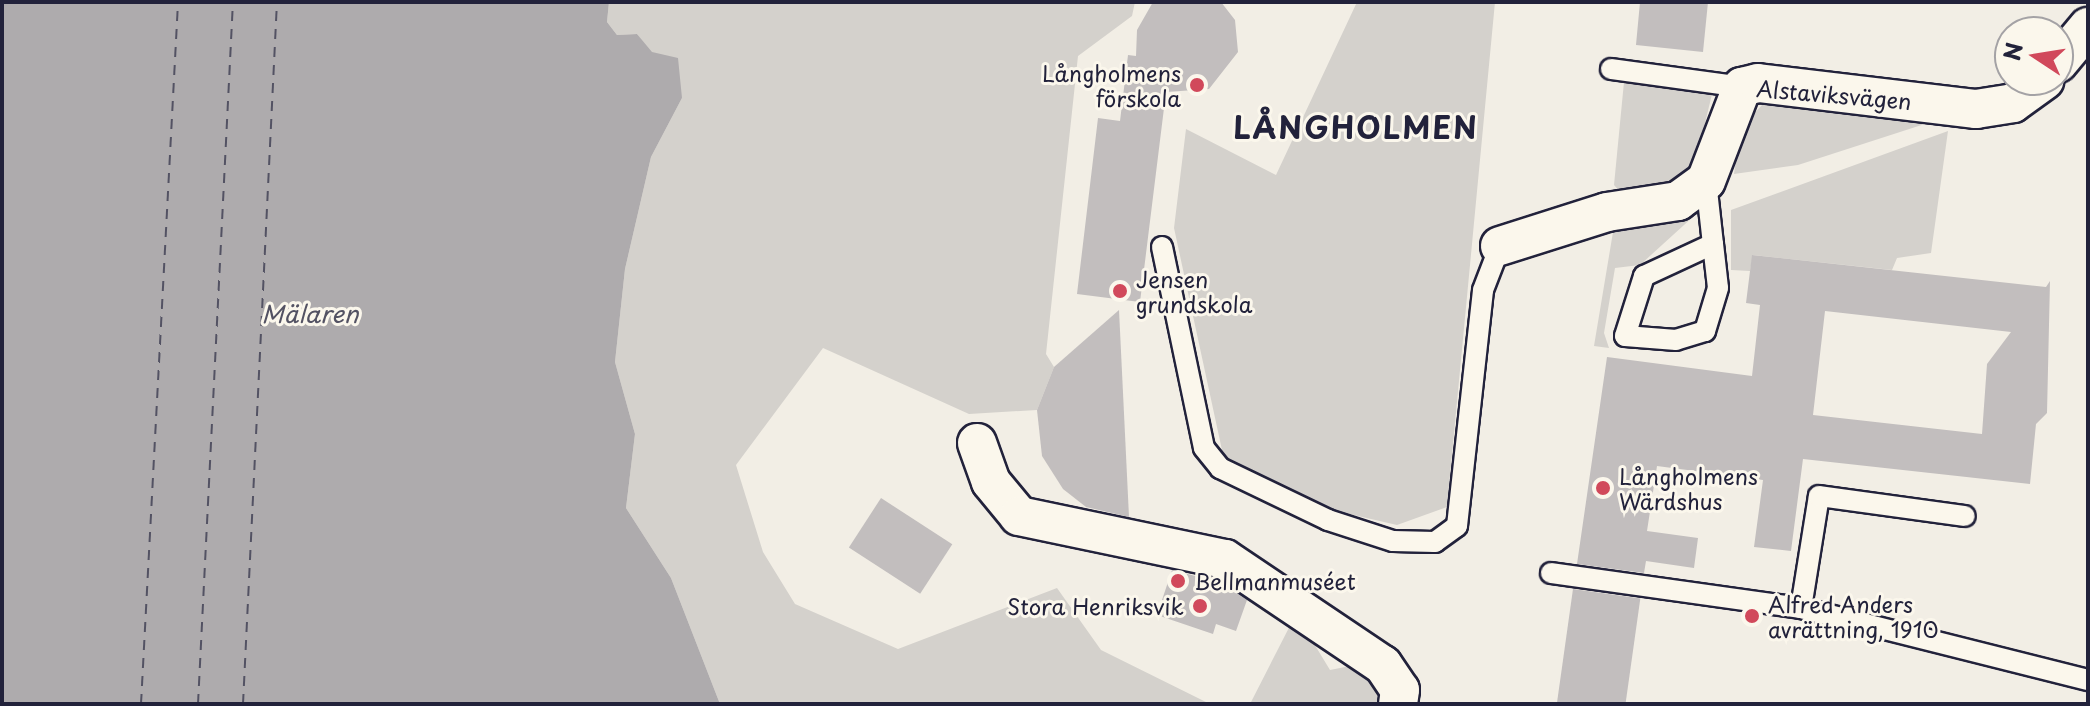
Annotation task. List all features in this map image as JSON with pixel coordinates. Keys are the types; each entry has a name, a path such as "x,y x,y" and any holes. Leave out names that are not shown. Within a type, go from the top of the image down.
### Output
{"street":[{"path":"2074,44 2088,27"},
{"name":"Alstaviksvägen","path":"1706,181 1742,87 1758,83 1976,109 2013,103 2023,96"},
{"path":"1500,246 1607,212 1678,201 1706,181"},
{"path":"977,443 991,482 1019,516 1225,559 1383,665 1400,690 1398,704"}],"lane":[{"path":"1611,69 1742,87"},
{"path":"1706,181 1718,288 1705,331 1676,340 1625,336 1644,276 1713,244"},
{"path":"1162,247 1204,448 1220,468 1328,520 1393,541 1435,542 1457,526 1483,290 1500,246"},
{"path":"1801,608 1819,496 1965,516"},
{"path":"1551,573 1801,608 2088,680"}],"shaded area":[{"path":"609,2 1135,2 1132,16 1078,56 1046,354 1054,367 1037,410 969,414 823,348 736,465 763,552 795,604 898,649 1057,588 1101,650 1210,704 720,704 671,578 626,508 635,434 615,362 625,269 651,157 682,98 637,34 617,35 607,22"},
{"path":"1357,2 1495,2 1447,507 1397,525 1332,510 1225,464 1174,228 1186,129 1276,175"},
{"path":"1624,82 1712,94 1695,165 1672,184 1621,193 1614,185"},
{"path":"1765,102 1934,121 1798,165 1734,174 1740,128"},
{"path":"1948,131 1931,253 1897,258 1892,270 1753,255 1750,271 1731,270 1731,210"},
{"path":"1695,215 1640,265 1615,268 1604,333 1609,348 1594,346 1613,232"},
{"path":"1296,614 1330,670 1360,664 1374,672 1379,704 1250,704"}],"water":[{"name":"Mälaren","path":"2,2 609,2 607,22 617,35 637,34 652,52 678,58 682,98 651,157 625,269 615,362 635,434 626,508 671,578 720,704 2,704"}],"building":[{"path":"1153,2 1221,2 1235,20 1238,52 1209,89 1166,92 1140,302 1077,294 1098,118 1120,121 1128,55 1136,56 1137,30"},
{"path":"1640,2 1708,2 1703,52 1636,45"},
{"path":"1752,255 2046,287 2050,281 2047,413 2036,424 2030,484 1803,459 1791,551 1754,547 1763,480 1657,466 1647,531 1698,538 1694,568 1646,561 1644,573 1577,564 1607,357 1752,376 1760,305 1746,303","holes":["1825,311 2011,332 1987,364 1982,434 1813,415"]},
{"path":"1119,310 1129,517 1086,507 1063,489 1042,456 1037,410 1054,367"},
{"path":"881,498 952,544 920,594 849,547"},
{"path":"1172,570 1219,582 1247,600 1236,631 1216,624 1213,634 1157,615"},
{"path":"1573,589 1640,598 1626,704 1557,704"}],"ferry route":[{"path":"141,704 178,2"},
{"path":"198,704 233,2"},
{"path":"243,704 277,2"}],"place":[{"name":"Långholmens förskola","path":"1197,85"},
{"name":"Jensen grundskola","path":"1120,291"},
{"name":"Långholmens Wärdshus","path":"1603,488"},
{"name":"Bellmanmuséet","path":"1178,581"},
{"name":"Stora Henriksvik","path":"1200,606"},
{"name":"Alfred Anders avrättning, 1910","path":"1752,616"}],"district":[{"name":"LÅNGHOLMEN","path":"1356,127"}]}
